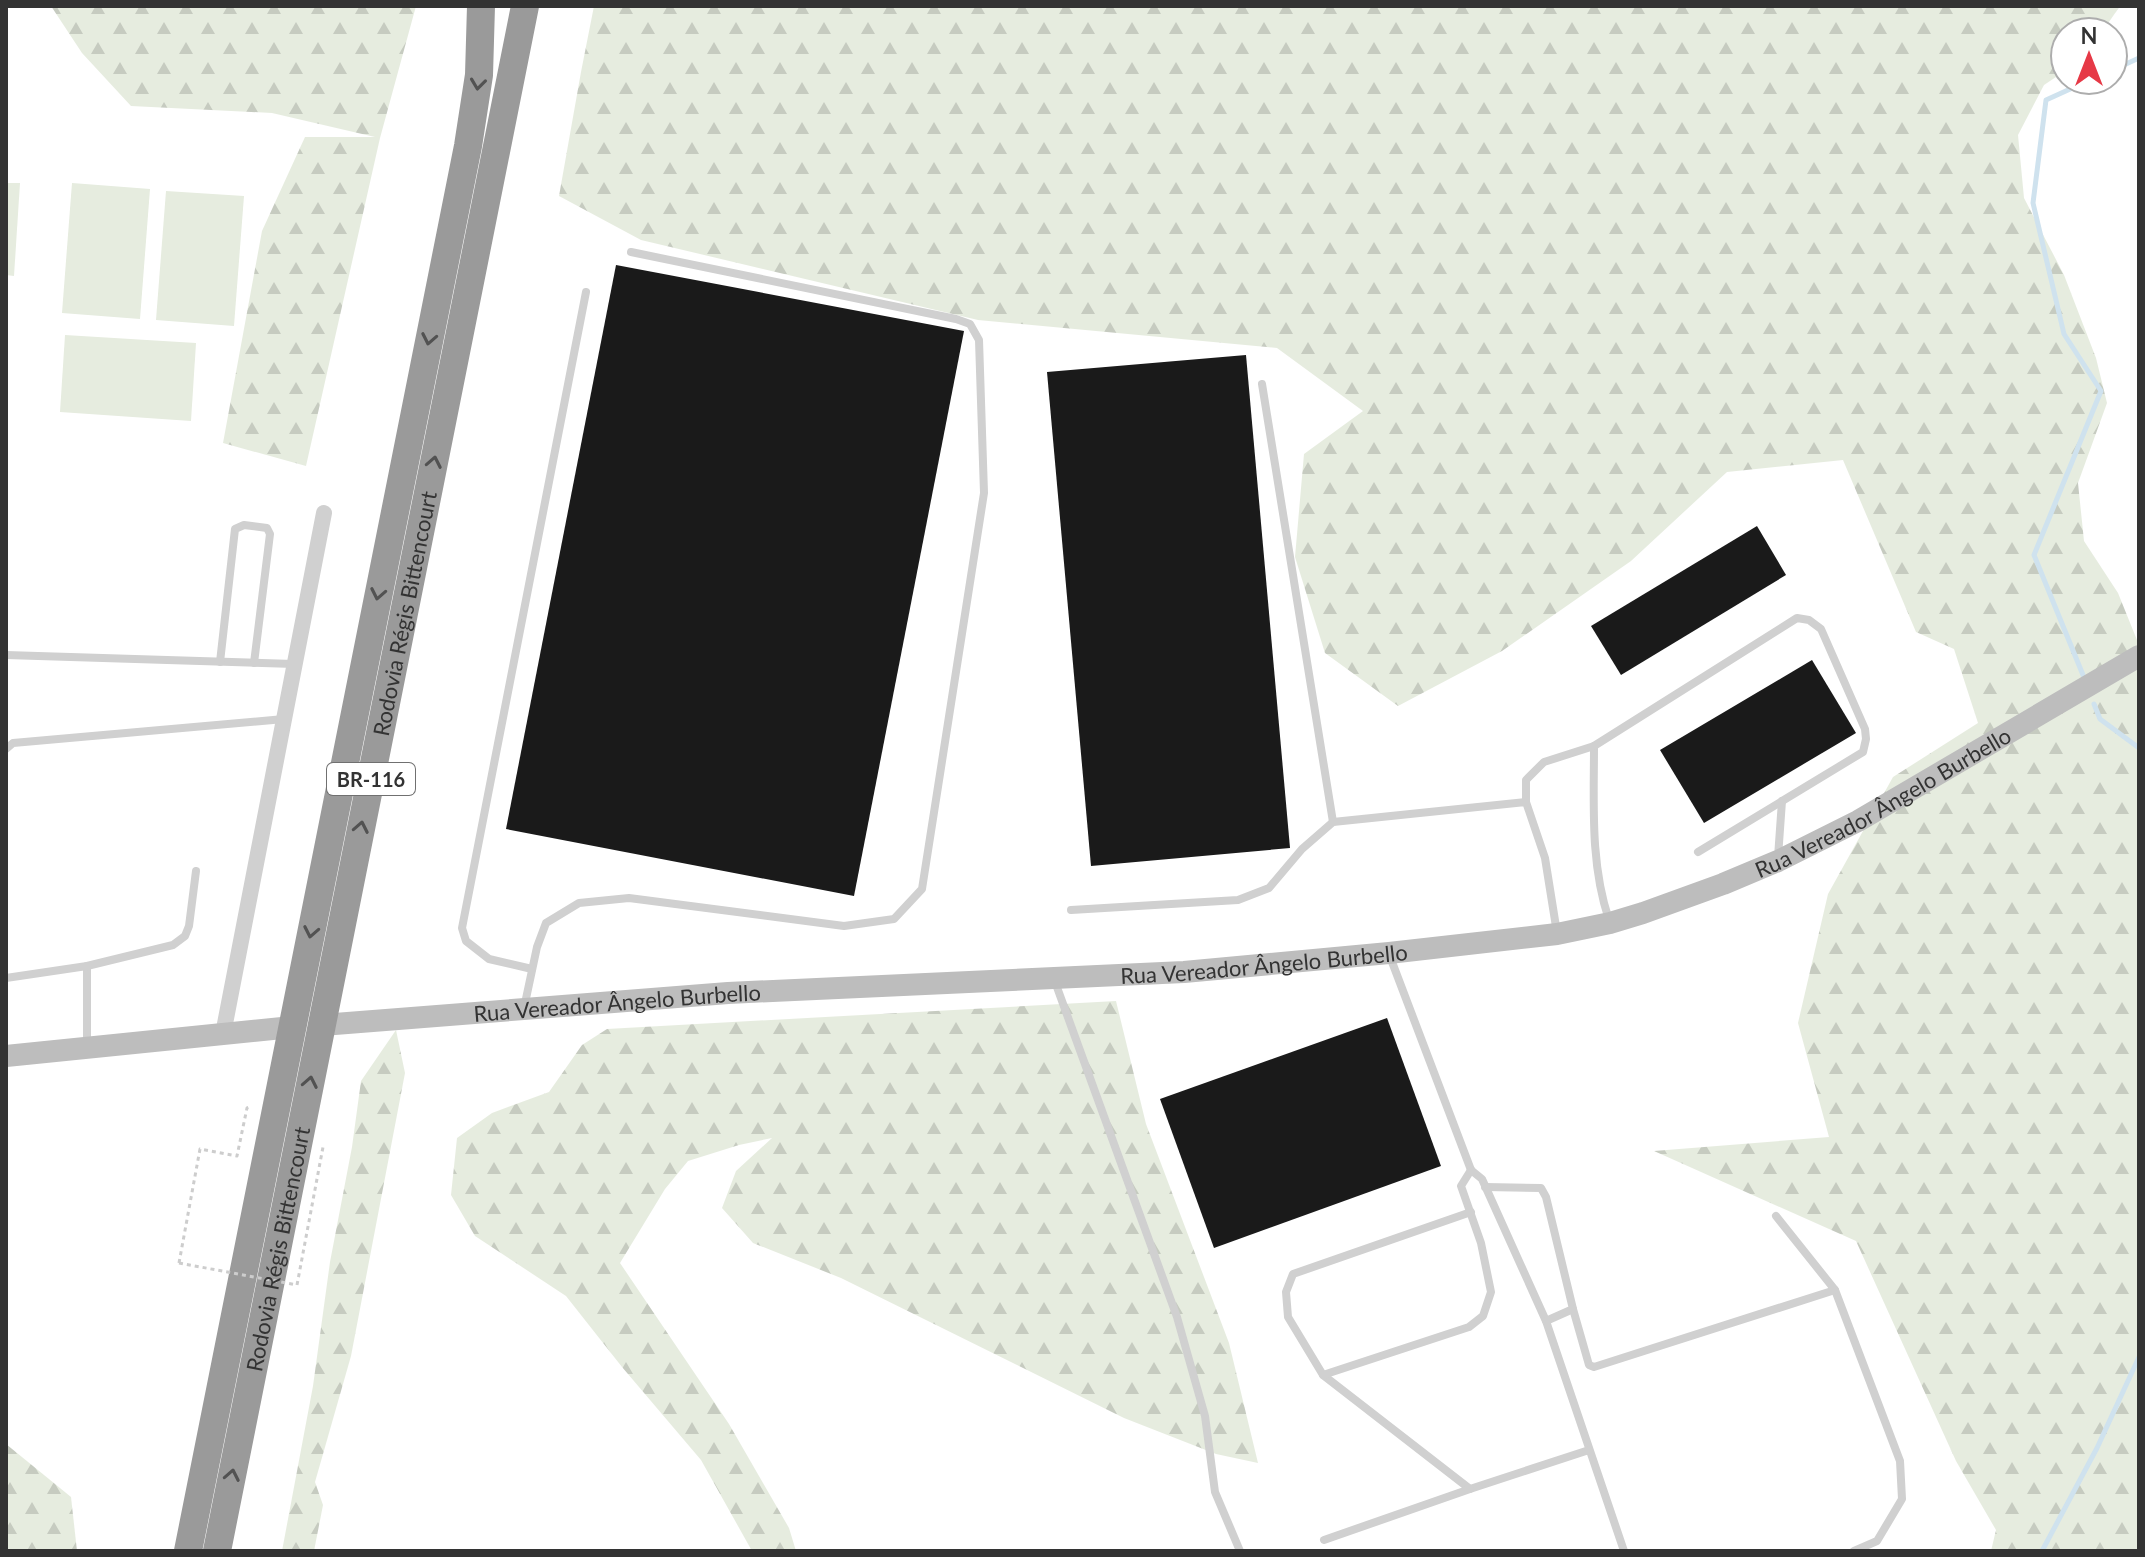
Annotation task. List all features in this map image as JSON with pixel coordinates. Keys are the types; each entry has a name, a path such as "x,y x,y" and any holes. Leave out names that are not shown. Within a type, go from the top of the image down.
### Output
{"highway":[{"name":"Rodovia Régis Bittencourt","path":"188,1551 468,146 479,75 481,6"},
{"name":"Rodovia Régis Bittencourt","path":"217,1551 525,6"}],"main road":[{"name":"Rua Vereador Ângelo Burbello","path":"322,1025 728,993 1197,971 1557,934 1610,923 1684,899 1778,861 1858,821 2139,656"},
{"path":"6,1056 292,1027"}],"street":[{"path":"223,1034 324,513"}],"lane":[{"path":"524,1009 546,923 579,903 629,898 844,926 894,919 922,889 984,493 979,340 970,324 631,252"},
{"path":"532,969 489,959 466,941 462,928 586,292"},
{"path":"1262,384 1333,822"},
{"path":"220,662 235,529 244,525 267,528 270,534 254,663"},
{"path":"1557,934 1545,858 1526,802 1526,780 1544,762 1594,746 1797,618 1809,620 1821,629 1865,729 1863,752 1698,852"},
{"path":"6,655 295,664"},
{"path":"6,749 13,743 284,719"},
{"path":"1594,746 1595,841 1602,900 1610,923"},
{"path":"1778,861 1782,801"},
{"path":"1071,910 1238,900 1269,888 1302,849 1333,822 1526,802"},
{"path":"6,978 87,966 173,945 185,936 189,926 196,871"},
{"path":"1389,953 1471,1170 1482,1179 1546,1321 1624,1551"},
{"path":"87,966 87,1048"},
{"path":"1054,979 1177,1317 1205,1416 1215,1492 1240,1551"},
{"path":"1323,1375 1469,1327 1483,1316 1491,1292 1471,1212 1461,1186 1471,1170"},
{"path":"1485,1187 1541,1188 1546,1197 1589,1365 1594,1367 1835,1290"},
{"path":"1470,1489 1323,1375 1288,1317 1286,1292 1293,1274 1471,1212"},
{"path":"1776,1216 1835,1290 1900,1461 1902,1499 1877,1541 1854,1551"},
{"path":"1546,1321 1573,1309"},
{"path":"1324,1540 1589,1450"}],"path":[{"path":"278,1098 247,1108 237,1156 200,1149 179,1263 297,1285 325,1134"}],"green space":[{"path":"51,6 416,6 380,138 306,466 223,443 262,231 305,137 375,137 272,113 131,106 82,53"},
{"path":"594,6 2120,6 2113,16 2049,16 2049,82 2044,85 2018,135 2024,198 2064,275 2096,358 2107,403 2078,483 2084,541 2118,593 2139,645 2139,1551 1991,1551 1996,1530 1956,1461 1856,1241 1654,1151 1829,1137 1798,1023 1828,894 1893,777 1978,723 1954,649 1916,632 1843,460 1727,472 1631,561 1502,651 1398,706 1325,653 1295,557 1304,454 1363,411 1277,348 978,320 641,240 559,196"},
{"path":"6,183 20,183 14,276 6,275"},
{"path":"72,183 150,189 140,319 62,313"},
{"path":"166,191 244,196 234,326 156,320"},
{"path":"65,335 196,343 191,421 60,412"},
{"path":"1116,1001 1146,1124 1229,1343 1258,1463 1216,1454 1124,1418 841,1278 753,1243 722,1208 736,1171 772,1138 688,1161 665,1189 620,1263 729,1424 789,1528 796,1551 752,1551 701,1460 566,1296 475,1236 451,1195 457,1138 492,1113 549,1092 582,1045 607,1029"},
{"path":"396,1030 405,1073 351,1356 315,1482 323,1505 314,1551 282,1551 313,1386 330,1262 361,1081"},
{"path":"6,1444 71,1497 77,1551 6,1551"}],"building":[{"path":"616,265 964,331 854,896 506,829"},
{"path":"1246,355 1290,848 1091,866 1047,372"},
{"path":"1757,526 1786,575 1621,675 1591,626"},
{"path":"1812,660 1856,733 1704,823 1660,750"},
{"path":"1387,1018 1441,1166 1214,1248 1160,1099"}],"waterway":[{"path":"2129,63 2139,58"},
{"path":"2055,96 2046,100 2033,203 2064,334 2101,391 2034,555 2083,675"},
{"path":"2094,704 2100,719 2139,748"},
{"path":"2042,1551 2097,1448 2139,1357"}]}
